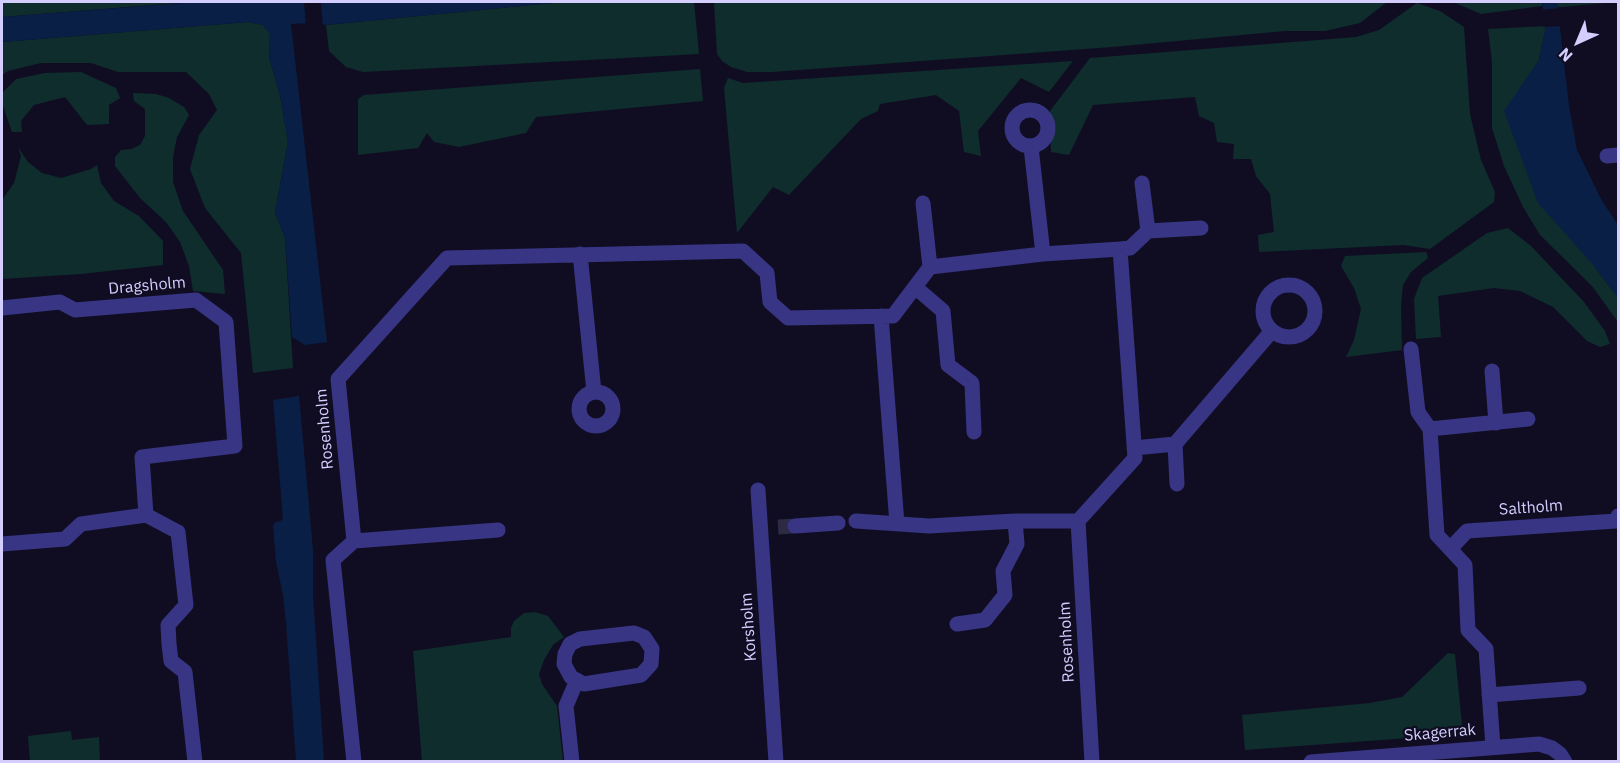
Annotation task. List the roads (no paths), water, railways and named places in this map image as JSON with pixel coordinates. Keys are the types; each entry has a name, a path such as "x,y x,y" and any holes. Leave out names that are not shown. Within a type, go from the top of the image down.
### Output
{"street":[{"path":"1031,147 1043,254"},
{"path":"1142,183 1148,231"},
{"path":"897,524 881,316 893,316 930,267 923,203"},
{"path":"930,267 1043,254 1130,248 1148,231 1201,228"},
{"path":"855,521 929,526 1015,521 1078,521 1135,458 1120,249"},
{"name":"Rosenholm","path":"354,541 338,379 447,258 743,251 767,273 771,302 788,318 881,316"},
{"path":"580,254 594,392"},
{"path":"915,287 943,311 948,365 972,383 974,432"},
{"name":"Dragsholm","path":"2,308 60,302 75,310 196,300 226,322 235,446 142,457 146,515"},
{"path":"1177,484 1175,444 1271,332"},
{"path":"1411,349 1418,412 1430,429 1437,535 1466,564 1468,630 1486,650 1493,747"},
{"path":"1491,371 1496,423"},
{"path":"1430,429 1528,419"},
{"path":"1134,448 1175,444"},
{"name":"Korsholm","path":"758,490 776,762"},
{"path":"2,544 65,539 81,524 146,515 178,532 186,605 168,625 169,644 171,661 185,672 195,762"},
{"name":"Saltholm","path":"1450,549 1467,531 1616,520 1618,516"},
{"path":"957,624 985,620 1005,595 1003,571 1017,544 1015,521"},
{"name":"Rosenholm","path":"1078,521 1092,762"},
{"path":"795,526 838,523"},
{"path":"354,762 333,560 354,541 498,530"},
{"path":"634,633 644,637 652,649 651,664 641,675 584,684 578,680 571,677 564,664 565,654 570,644 580,639 634,633"},
{"path":"572,762 566,706 578,680"},
{"path":"1489,695 1579,688"},
{"name":"Skagerrak","path":"1311,762 1539,744 1552,748 1565,762"}],"water":[{"path":"196,2 563,2 326,25 291,24 327,342 305,345 292,337 285,238 275,212 288,142 280,95 269,57 270,34 263,25 248,22 2,42 2,17"},
{"path":"1542,2 1557,2 1569,106 1577,150 1601,199 1618,225 1618,298 1594,266 1538,203 1504,111 1539,60 1546,26"},
{"path":"299,396 313,550 313,595 324,761 296,761 286,623 276,562 273,525 283,518 273,400"}],"tunnel":[{"path":"778,527 795,526"}]}
